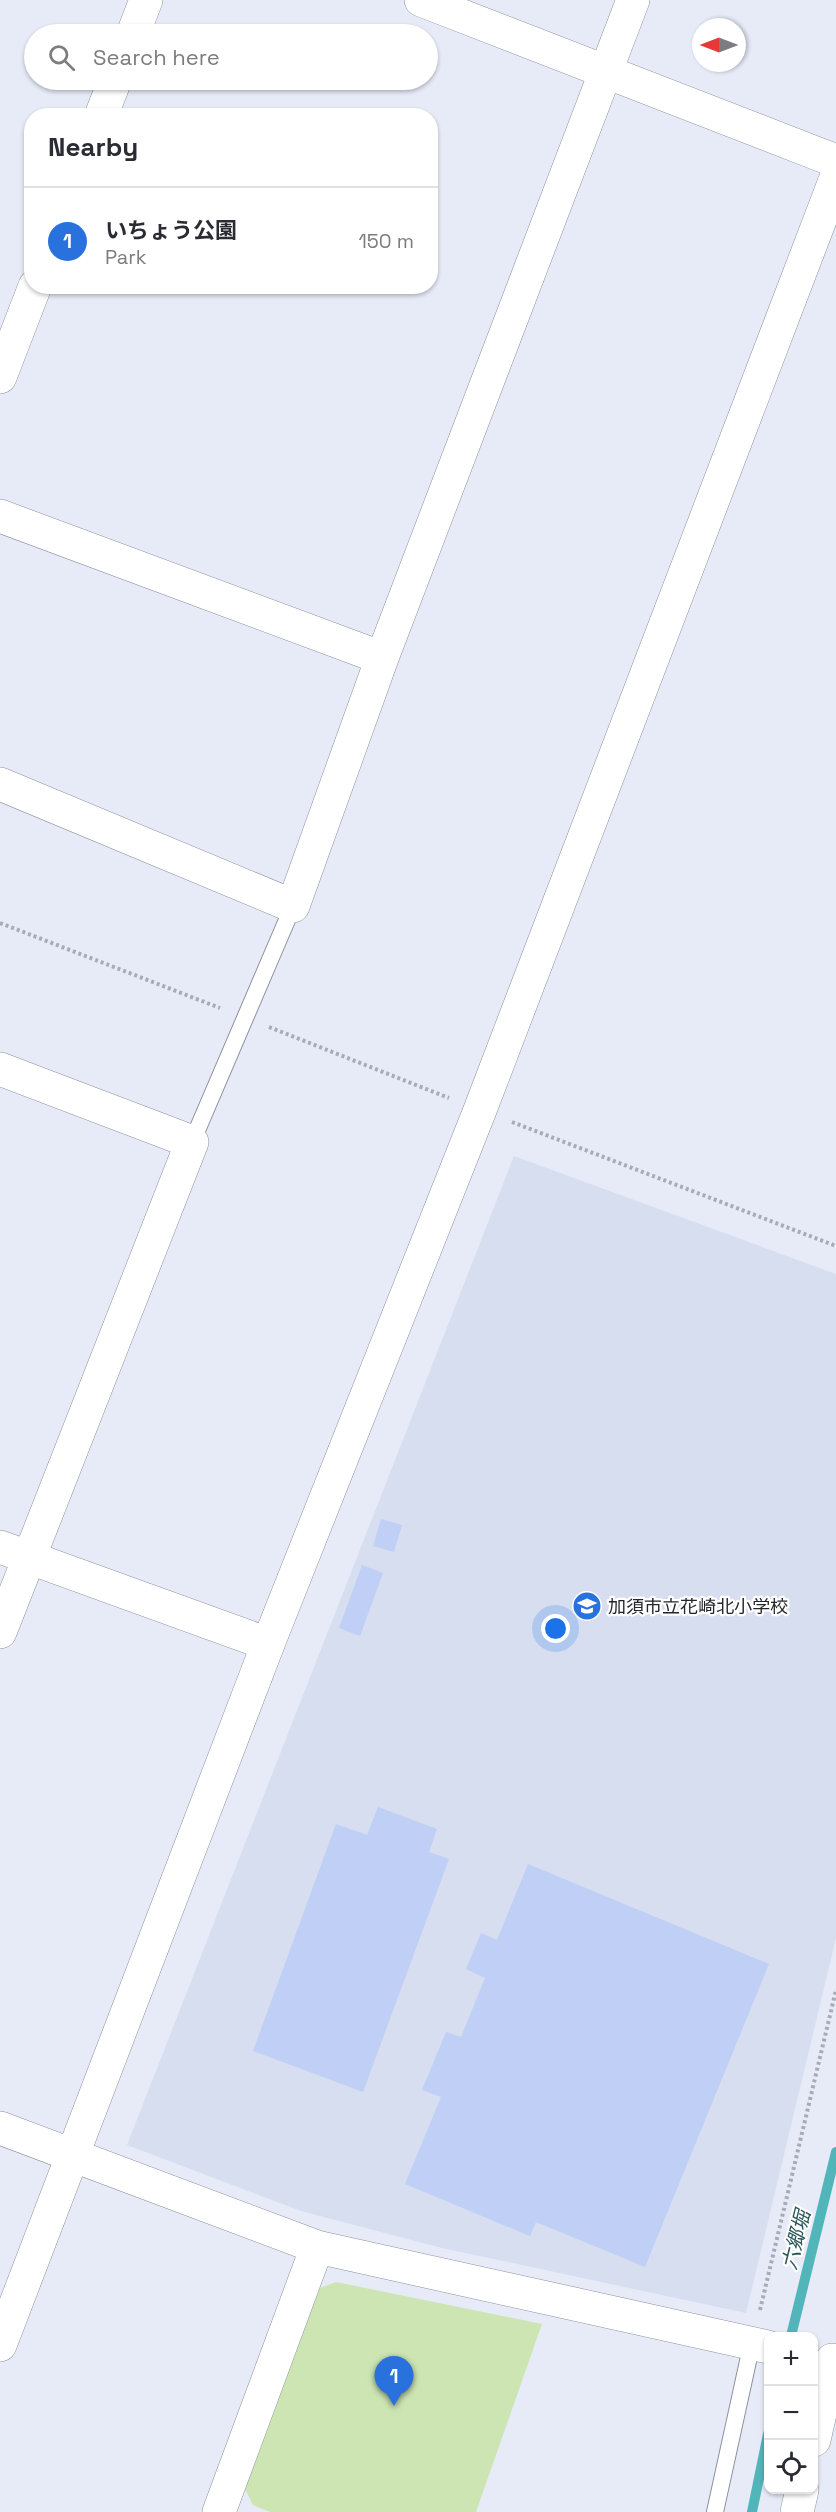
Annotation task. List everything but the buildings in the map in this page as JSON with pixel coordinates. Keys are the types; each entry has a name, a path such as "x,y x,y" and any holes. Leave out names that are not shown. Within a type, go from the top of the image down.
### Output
{"street":[{"path":"137,24 146,0"},
{"path":"421,0 836,161"},
{"path":"0,784 293,906 382,658 633,0"},
{"path":"104,108 111,90"},
{"path":"0,2345 268,1644 480,1110 836,178"},
{"path":"0,377 32,294"},
{"path":"0,516 382,658"},
{"path":"0,1069 192,1142 14,1553 0,1632"},
{"path":"14,1553 268,1644"},
{"path":"0,2128 317,2247 760,2334"},
{"path":"221,2511 317,2247"},
{"path":"818,2411 827,2359"},
{"path":"797,2512 801,2494"}],"lane":[{"path":"192,1142 293,906"},
{"path":"715,2512 760,2334"}],"path":[{"path":"0,923 836,1246"},
{"path":"760,2334 836,1990"}],"shaded area":[{"name":"加須市立花崎北小学校","path":"514,1156 836,1274 836,1938 746,2313 442,2248 301,2211 127,2145"}],"green space":[{"path":"336,2282 542,2324 476,2512 270,2512 253,2505 244,2487 320,2288"}],"waterway":[{"name":"六郷堀","path":"792,2332 836,2152"},
{"name":"六郷堀","path":"752,2512 767,2440"}],"place":[{"name":"加須市立花崎北小学校","path":"587,1606"},
{"name":"いちょう公園","path":"394,2406"}]}
